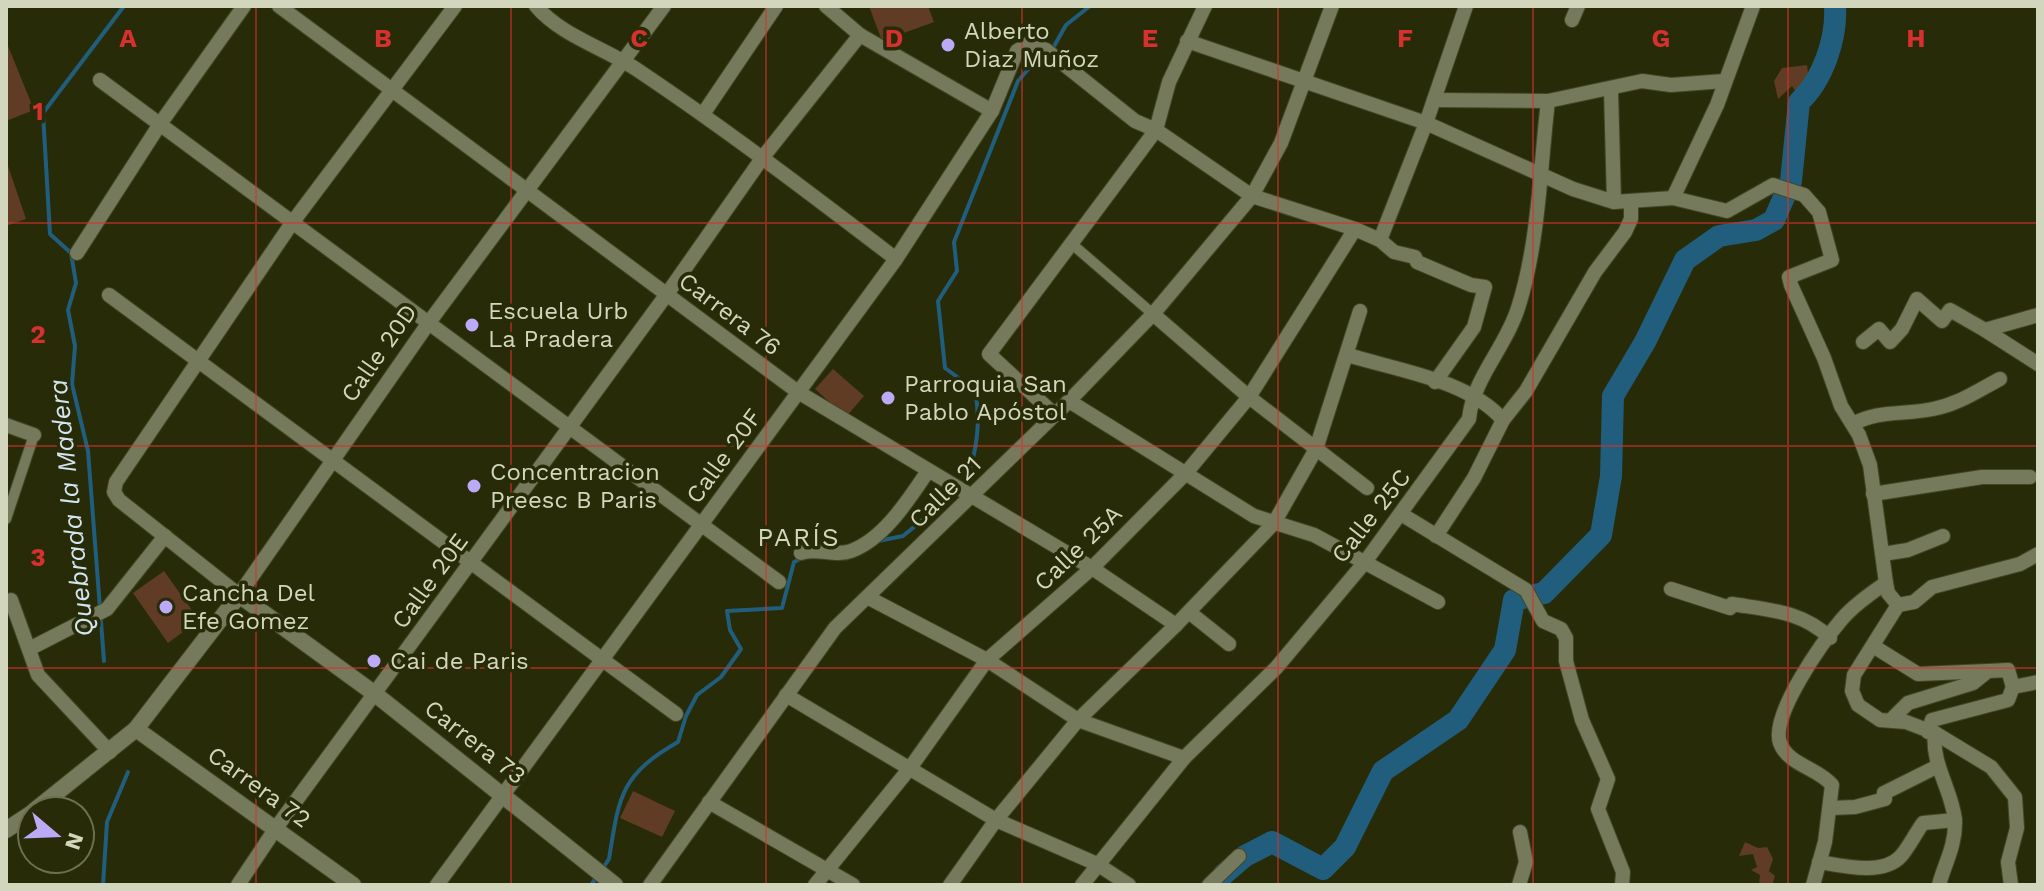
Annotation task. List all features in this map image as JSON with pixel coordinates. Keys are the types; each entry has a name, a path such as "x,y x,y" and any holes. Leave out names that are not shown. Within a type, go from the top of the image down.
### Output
{"street":[{"path":"77,253 160,124 244,6"},
{"name":"Carrera 76","path":"279,6 798,392 1092,568 1176,625"},
{"path":"199,359 292,223 455,6"},
{"path":"536,6 546,18 625,61 703,114 896,259"},
{"name":"Calle 20D","path":"55,795 136,729 239,595 430,321 664,6"},
{"path":"703,114 776,6"},
{"path":"826,6 860,35 992,111"},
{"path":"1055,415 989,354 1156,130 1169,82 1205,6"},
{"name":"Calle 21","path":"650,885 835,628 972,497 1153,314 1252,196 1281,143 1332,6"},
{"path":"1380,240 1426,123 1466,6"},
{"path":"1673,198 1717,105 1753,6"},
{"name":"Calle 20E","path":"238,885 276,828 667,294 763,157 860,35"},
{"path":"1187,41 1426,123 1539,176 1614,202 1673,198 1727,211 1773,185 1804,195 1810,206 1819,212 1832,260 1789,277 1841,406 1853,424 1870,465 1886,583 1888,593 1898,605"},
{"name":"Calle 20F","path":"437,885 896,259 992,111 1017,51 1028,44 1046,50 1135,121 1156,130"},
{"path":"100,80 430,321 568,429 779,582"},
{"path":"1434,100 1548,101 1642,81 1671,85 1724,81"},
{"path":"1611,90 1614,202"},
{"name":"Calle 25C","path":"1082,885 1184,758 1276,668 1365,562 1469,419 1471,397 1506,341 1519,307 1548,101"},
{"path":"1156,130 1252,196 1355,229 1380,240 1394,252 1415,257 1417,262 1471,285 1485,287 1474,327 1435,382"},
{"path":"1436,536 1481,466 1503,420 1526,391 1543,357 1631,219 1631,201"},
{"name":"Calle 25A","path":"815,885 910,768 987,660 1092,568 1186,473 1249,397 1355,229"},
{"path":"1072,244 1249,397 1367,488"},
{"path":"109,295 199,359 333,462 602,656 676,714"},
{"path":"1863,342 1879,329 1890,342 1902,329 1917,299 1942,321 1950,310 2038,364"},
{"path":"950,885 996,820 1078,720 1189,612 1274,523 1316,449 1360,311"},
{"path":"1985,330 2038,315"},
{"path":"1348,355 1435,382 1471,397 1495,411 1503,420"},
{"name":"Carrera 73","path":"199,359 116,482 114,492 119,500 239,595 375,694 615,885"},
{"path":"1853,424 1873,416 1935,409 1974,395 2000,379"},
{"path":"1069,401 1254,516 1314,535 1438,602"},
{"path":"6,425 34,435 6,519"},
{"path":"801,553 841,553 861,545 905,505 928,471"},
{"path":"1873,494 1982,477 2030,477"},
{"path":"1401,514 1526,590 1543,621 1561,629 1566,638 1566,661 1582,720 1608,779 1598,809 1623,872 1622,885"},
{"path":"29,649 107,609 165,536"},
{"path":"1883,554 1908,550 1943,536"},
{"path":"2011,885 2008,862 2017,828 2015,797 1991,767 1931,733 1892,719 1880,720 1858,705 1852,691 1854,675 1898,605 1914,602 1932,587 2020,564 2038,554"},
{"path":"1813,885 1831,808 1832,785 1788,756 1779,741 1792,690 1804,669 1842,619 1886,583"},
{"path":"1671,589 1730,608 1732,604 1796,614 1808,619 1830,638"},
{"path":"869,598 987,660 1078,720 1184,758"},
{"path":"11,600 38,675 110,752"},
{"path":"1189,612 1229,644"},
{"path":"1873,646 1918,674 2008,670 2013,687 2008,700 1932,720 1931,733 1938,766 1955,820 1951,854 1939,885"},
{"path":"1892,719 1908,703 1973,683 1988,671"},
{"path":"2013,687 2038,682"},
{"path":"786,695 996,820 1097,864 1129,885"},
{"name":"Carrera 72","path":"136,729 353,885"},
{"path":"1831,808 1855,807 1885,799 1884,793 1938,766"},
{"path":"709,802 853,885"},
{"path":"1819,862 1860,868 1882,866 1903,855 1923,823 1955,820"},
{"path":"1519,885 1526,862 1520,832"},
{"path":"1209,885 1239,856"}],"shaded area":[{"path":"869,6 928,6 934,22 882,41"},
{"path":"6,41 34,110 6,121"},
{"path":"1807,65 1810,88 1800,98 1792,86 1778,99 1774,81 1782,68"},
{"path":"6,160 26,219 6,226"},
{"path":"833,369 864,396 846,417 815,389"},
{"name":"Cancha Del Efe Gomez","path":"164,571 199,620 168,643 133,593"},
{"path":"633,791 675,811 662,837 620,818"},
{"path":"1745,842 1758,848 1767,847 1773,859 1769,871 1775,876 1772,885 1759,885 1760,875 1751,870 1757,867 1753,854 1739,856"}],"waterway":[{"name":"Quebrada la Madera","path":"104,661 88,451 72,384 75,346 68,310 76,283 71,253 50,234 43,113 124,6"},
{"path":"1053,48 1066,25 1090,6"},
{"path":"1224,874 1245,856 1272,842 1323,869 1345,847 1383,771 1458,720 1505,650 1514,600 1544,593 1601,535 1611,476 1613,396 1645,342 1685,260 1719,236 1756,230 1774,220 1791,181 1799,102 1808,93 1827,58 1834,31 1835,6"},
{"path":"967,479 977,435 975,390 945,368 938,301 957,271 954,242 1018,81 1038,58"},
{"path":"878,541 903,536 943,503"},
{"path":"603,868 609,859 620,803 633,777 644,765 678,742 697,695 721,677 741,649 730,630 727,611 782,608 794,562 802,558"},
{"name":"Quebrada la Madera","path":"103,885 107,822 128,772"},
{"path":"591,885 598,875"}],"place":[{"name":"Alberto Diaz Muñoz","path":"948,45"},
{"name":"Escuela Urb La Pradera","path":"472,325"},
{"name":"Parroquia San Pablo Apóstol","path":"888,398"},
{"name":"Concentracion Preesc B Paris","path":"474,486"},
{"name":"Cancha Del Efe Gomez","path":"166,607"},
{"name":"Cai de Paris","path":"374,661"}],"district":[{"name":"PARÍS","path":"799,537"}]}
